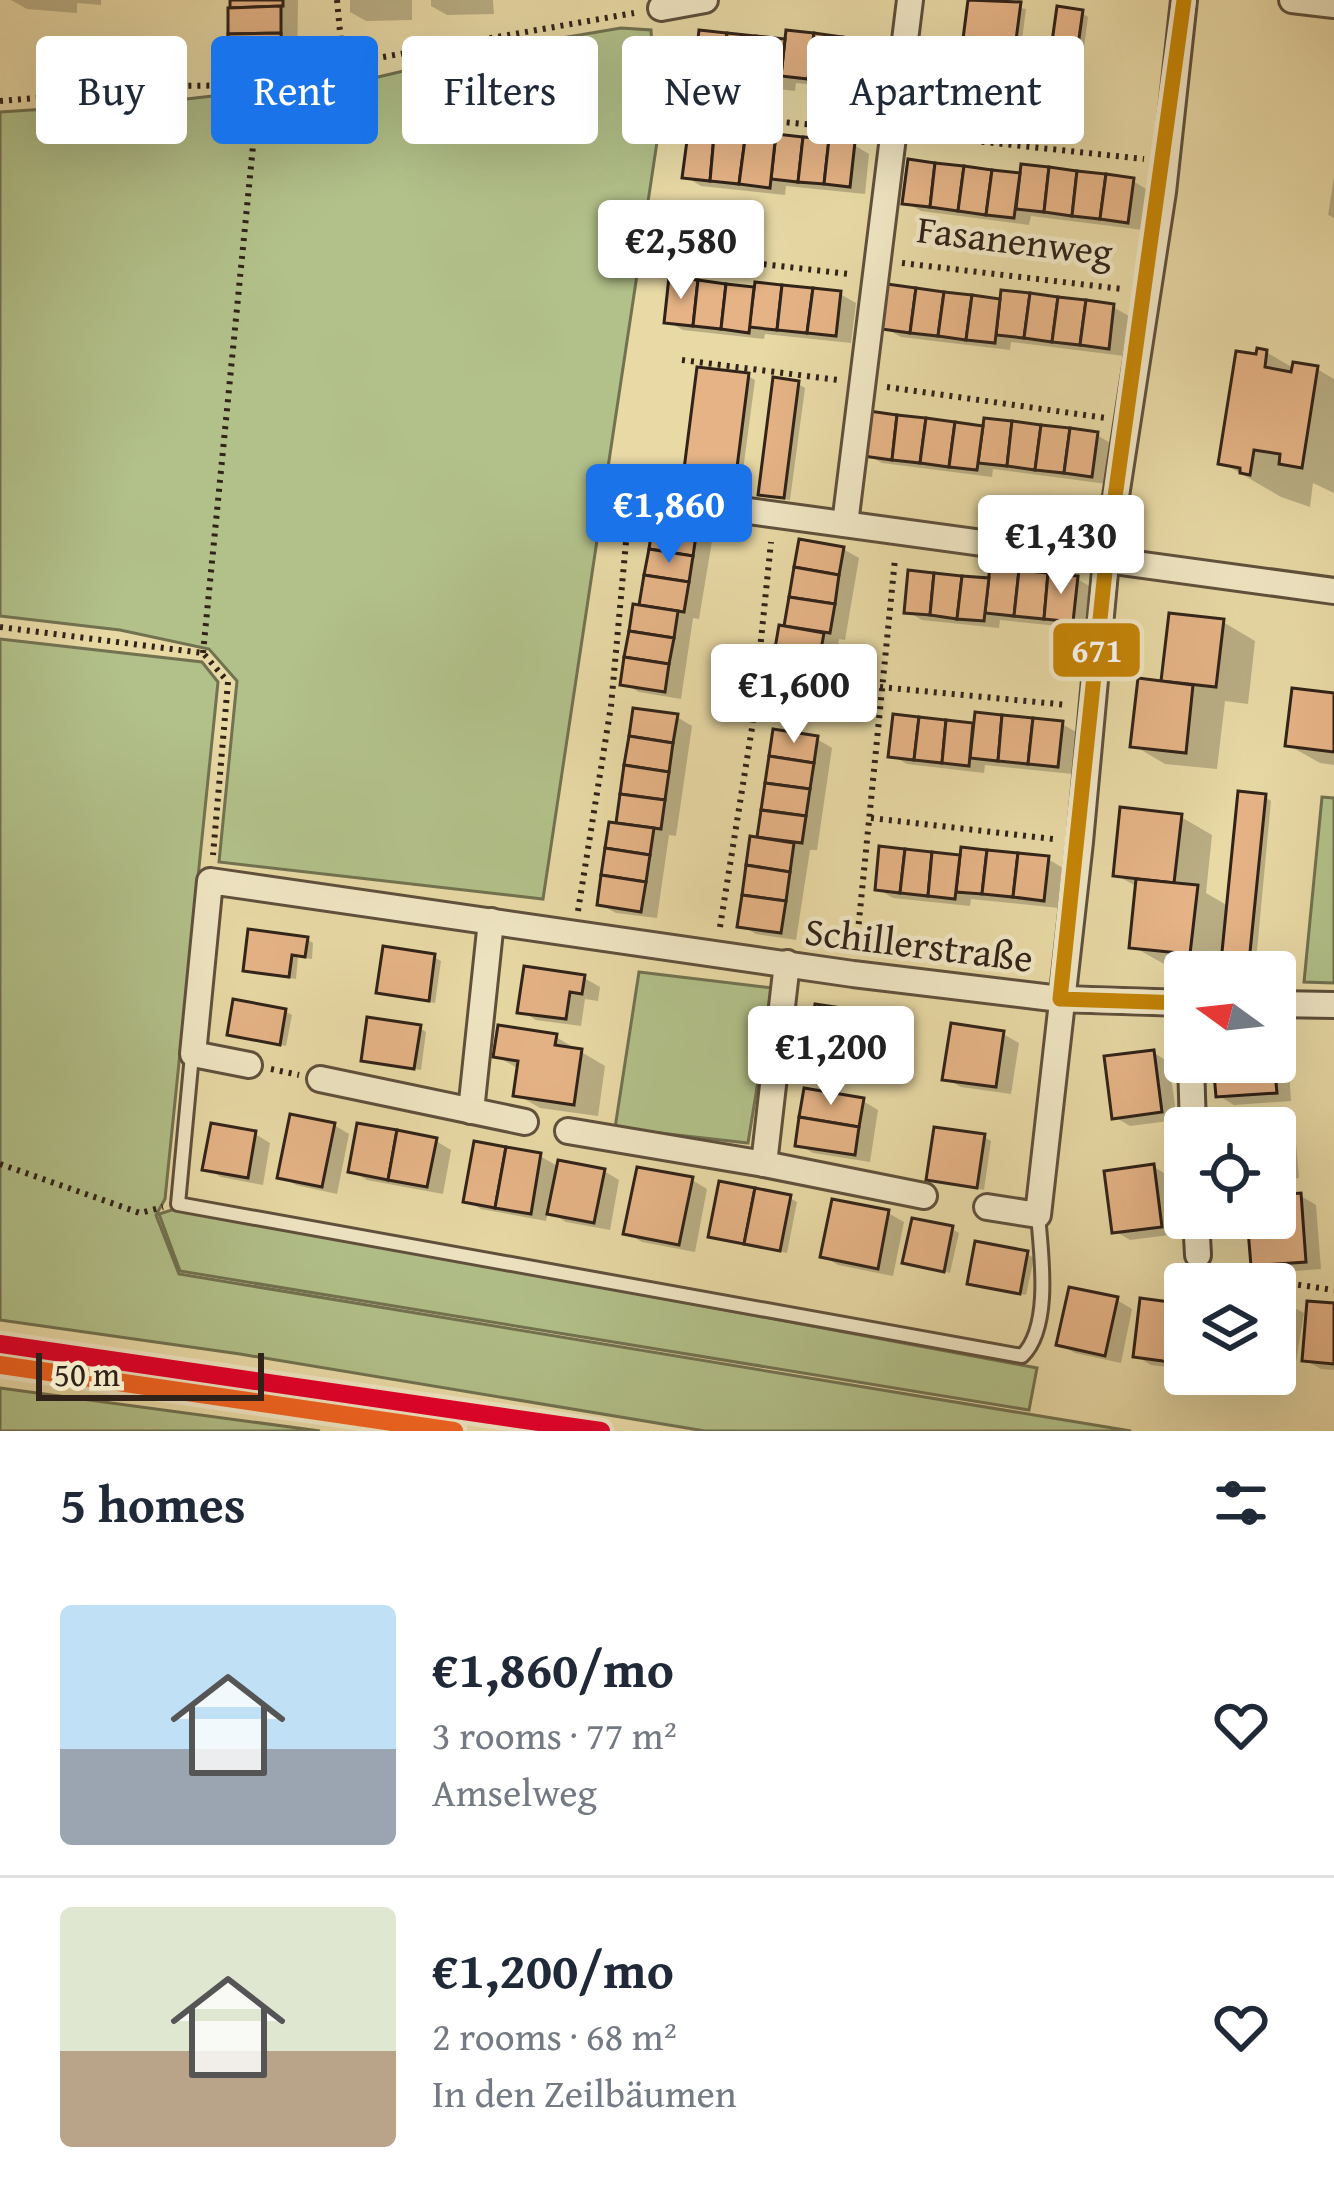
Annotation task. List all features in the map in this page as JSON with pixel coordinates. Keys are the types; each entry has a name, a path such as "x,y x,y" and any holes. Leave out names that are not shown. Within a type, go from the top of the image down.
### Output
{"street":[{"path":"662,8 705,0"},
{"path":"905,36 910,0"},
{"name":"Fasanenweg","path":"1037,1215 1080,842 1106,561 1166,161 1184,0"},
{"path":"1292,0 1334,5"},
{"path":"845,524 890,144"},
{"path":"631,495 1334,591"},
{"path":"210,881 193,1054 249,1065"},
{"name":"Schillerstraße","path":"210,881 854,974 1060,999 1164,1002"},
{"path":"471,1111 491,921"},
{"path":"764,1164 787,963"},
{"path":"1296,1004 1334,1005"},
{"path":"320,1079 525,1121"},
{"path":"568,1131 924,1196"},
{"path":"987,1207 1037,1215"},
{"path":"1197,1239 1198,1255"}],"lane":[{"path":"193,1054 178,1204 1022,1356 1033,1346 1044,1278 1037,1215"}],"path":[{"path":"338,0 341,36"},
{"path":"378,58 662,8"},
{"path":"0,100 211,86"},
{"path":"203,653 253,144"},
{"path":"999,144 1166,161"},
{"name":"Fasanenweg","path":"692,256 1146,292"},
{"path":"682,360 1127,422"},
{"path":"574,933 610,706 631,495"},
{"path":"716,952 754,709 773,514"},
{"path":"854,974 898,531"},
{"path":"0,627 203,653 228,682 210,881"},
{"path":"880,688 1092,707"},
{"path":"872,818 1080,842"},
{"path":"249,1065 320,1079"},
{"path":"0,1164 140,1213 178,1204"},
{"path":"1198,1255 1222,1276 1334,1290"}],"green space":[{"path":"621,28 651,30 651,36 622,36 622,144 657,144 543,899 219,862 237,681 209,649 120,630 0,616 0,112 36,110 36,144 187,144 187,99 211,96 211,144 378,144 378,77 402,71 402,144 598,144 598,36 573,36"},
{"path":"0,639 202,662 218,682 165,1199 156,1215 179,1274 1131,1431 705,1431 240,1354 0,1320"},
{"path":"1322,797 1334,798 1334,983 1304,982"},
{"path":"639,972 773,988 748,1143 615,1128"},
{"path":"178,1208 1037,1368 1029,1410 180,1271 159,1214"},
{"path":"0,1388 320,1431 0,1431"}],"building":[{"path":"230,0 283,0 283,6 230,8"},
{"path":"968,0 1021,2 1017,36 963,36"},
{"path":"281,6 281,33 228,34 228,8"},
{"path":"1057,6 1083,10 1079,36 1053,36"},
{"path":"699,30 727,33 727,36 698,36"},
{"path":"786,30 814,33 807,36 807,79 783,76"},
{"path":"281,33 281,36 228,36"},
{"path":"783,135 803,137 798,182 771,179 775,144 783,144"},
{"path":"803,137 807,144 828,144 824,184 798,182"},
{"path":"687,144 713,144 710,181 682,178"},
{"path":"713,144 744,144 739,184 710,181"},
{"path":"744,144 775,144 770,188 739,184"},
{"path":"828,144 855,144 850,187 824,184"},
{"path":"908,159 935,163 930,207 902,204"},
{"path":"935,163 964,166 958,211 930,207"},
{"path":"1021,164 1049,167 1044,212 1016,209"},
{"path":"964,166 992,170 986,215 958,211"},
{"path":"1049,167 1077,171 1072,216 1044,212"},
{"path":"992,170 1020,173 1014,218 986,215"},
{"path":"1077,171 1106,174 1100,219 1072,216"},
{"path":"1106,174 1134,178 1128,223 1100,219"},
{"path":"669,277 698,280 693,326 664,323"},
{"path":"698,280 726,284 721,329 693,326"},
{"path":"755,282 782,285 777,330 749,327"},
{"path":"726,284 754,287 749,333 721,329"},
{"path":"887,284 916,288 910,333 882,329"},
{"path":"782,285 813,288 807,333 777,330"},
{"path":"813,288 841,291 836,336 807,333"},
{"path":"916,288 944,292 938,336 910,333"},
{"path":"1001,290 1030,293 1024,338 996,335"},
{"path":"944,292 972,295 966,340 938,336"},
{"path":"1030,293 1058,297 1052,342 1024,338"},
{"path":"972,295 1000,299 995,343 966,340"},
{"path":"1058,297 1086,300 1080,345 1052,342"},
{"path":"1086,300 1114,304 1109,349 1080,345"},
{"path":"1257,348 1267,350 1265,367 1291,372 1293,362 1318,366 1302,468 1279,464 1280,454 1254,450 1250,475 1218,464 1236,351 1256,354"},
{"path":"697,367 749,373 734,491 682,485"},
{"path":"773,377 799,381 784,498 758,495"},
{"path":"869,411 897,415 892,460 863,456"},
{"path":"897,415 926,418 920,463 892,460"},
{"path":"926,418 955,422 949,467 920,463"},
{"path":"984,418 1012,421 1007,466 978,463"},
{"path":"1012,421 1041,425 1035,470 1007,466"},
{"path":"955,422 983,426 977,470 949,467"},
{"path":"1041,425 1070,428 1064,473 1035,470"},
{"path":"1070,428 1098,432 1092,477 1064,473"},
{"path":"653,522 697,529 693,556 649,549"},
{"path":"799,539 844,547 839,575 794,567"},
{"path":"649,549 693,556 689,582 644,575"},
{"path":"990,566 1019,570 1014,616 985,613"},
{"path":"794,567 839,575 835,604 789,597"},
{"path":"908,570 934,573 930,615 904,613"},
{"path":"1019,570 1048,573 1044,619 1014,616"},
{"path":"934,573 962,576 957,619 930,615"},
{"path":"1048,573 1078,576 1073,622 1044,619"},
{"path":"644,575 689,582 684,612 639,605"},
{"path":"962,576 989,578 984,621 957,619"},
{"path":"789,597 835,604 830,633 784,626"},
{"path":"633,604 678,611 674,638 629,631"},
{"path":"1169,613 1224,619 1216,687 1161,681"},
{"path":"779,625 824,633 819,661 774,654"},
{"path":"629,631 674,638 669,664 624,657"},
{"path":"774,654 819,661 814,689 769,682"},
{"path":"624,657 669,664 665,692 620,685"},
{"path":"1138,678 1193,685 1186,753 1130,747"},
{"path":"769,682 814,689 810,714 765,707"},
{"path":"1292,688 1334,693 1334,752 1285,746"},
{"path":"633,708 678,714 673,743 629,736"},
{"path":"975,712 1002,715 998,761 970,758"},
{"path":"893,714 919,717 914,760 888,757"},
{"path":"1002,715 1033,718 1028,764 998,761"},
{"path":"919,717 946,720 942,763 914,760"},
{"path":"1033,718 1063,721 1058,767 1028,764"},
{"path":"946,720 973,723 969,766 942,763"},
{"path":"773,729 818,736 814,763 769,756"},
{"path":"629,736 673,743 669,772 624,765"},
{"path":"769,756 814,763 810,789 765,783"},
{"path":"624,765 669,772 665,800 620,794"},
{"path":"765,783 810,789 806,816 761,810"},
{"path":"1238,791 1266,794 1250,951 1222,951"},
{"path":"620,794 665,800 661,829 616,823"},
{"path":"1120,807 1182,814 1174,883 1113,876"},
{"path":"761,810 806,816 802,843 757,837"},
{"path":"609,822 654,828 650,855 605,848"},
{"path":"750,836 794,843 790,872 746,865"},
{"path":"879,846 905,849 900,893 875,890"},
{"path":"961,847 987,850 982,894 956,892"},
{"path":"605,848 650,855 646,882 601,875"},
{"path":"905,849 932,852 928,896 900,893"},
{"path":"987,850 1018,853 1013,897 982,894"},
{"path":"932,852 960,855 955,899 928,896"},
{"path":"1018,853 1049,856 1044,901 1013,897"},
{"path":"746,865 790,872 786,901 742,895"},
{"path":"601,875 646,882 641,912 597,905"},
{"path":"1136,879 1198,885 1190,951 1129,948"},
{"path":"742,895 786,901 781,933 737,927"},
{"path":"248,929 308,937 305,957 292,955 289,977 243,971"},
{"path":"383,946 435,954 429,1001 376,993"},
{"path":"524,966 585,975 582,994 570,992 566,1019 517,1013"},
{"path":"233,999 286,1009 280,1045 227,1035"},
{"path":"815,1004 875,1013 871,1043 810,1034"},
{"path":"367,1017 421,1025 414,1069 361,1061"},
{"path":"951,1023 1004,1031 996,1087 942,1080"},
{"path":"498,1025 557,1034 555,1045 582,1049 574,1105 513,1096 518,1061 493,1057"},
{"path":"810,1034 871,1043 866,1072 806,1063"},
{"path":"1154,1050 1162,1112 1112,1119 1104,1056"},
{"path":"1215,1083 1276,1083 1277,1093 1216,1097"},
{"path":"804,1088 864,1098 859,1127 799,1117"},
{"path":"290,1114 335,1123 322,1187 277,1178"},
{"path":"799,1117 859,1127 855,1155 795,1146"},
{"path":"211,1123 256,1131 248,1178 202,1170"},
{"path":"357,1123 397,1130 388,1180 348,1172"},
{"path":"934,1127 985,1134 977,1188 926,1180"},
{"path":"397,1130 437,1138 427,1187 388,1180"},
{"path":"474,1141 506,1147 495,1208 463,1202"},
{"path":"506,1147 541,1153 531,1214 495,1208"},
{"path":"558,1160 605,1169 594,1223 547,1214"},
{"path":"1154,1164 1162,1227 1112,1233 1104,1171"},
{"path":"637,1167 693,1177 679,1245 623,1234"},
{"path":"719,1181 755,1188 744,1244 708,1237"},
{"path":"755,1188 791,1195 780,1251 744,1244"},
{"path":"1296,1193 1301,1193 1306,1262 1251,1263 1249,1239 1296,1239"},
{"path":"832,1199 889,1210 878,1269 820,1257"},
{"path":"912,1218 953,1226 944,1272 902,1263"},
{"path":"975,1241 1028,1251 1020,1294 967,1284"},
{"path":"1069,1287 1118,1297 1105,1356 1056,1345"},
{"path":"1140,1298 1164,1301 1164,1361 1133,1357"},
{"path":"1307,1301 1334,1303 1334,1364 1302,1361"}],"transit line":[{"name":"671","path":"1164,1002 1060,999 1106,562 1184,0"},
{"path":"0,1344 601,1431"},
{"path":"0,1365 454,1431"}]}
